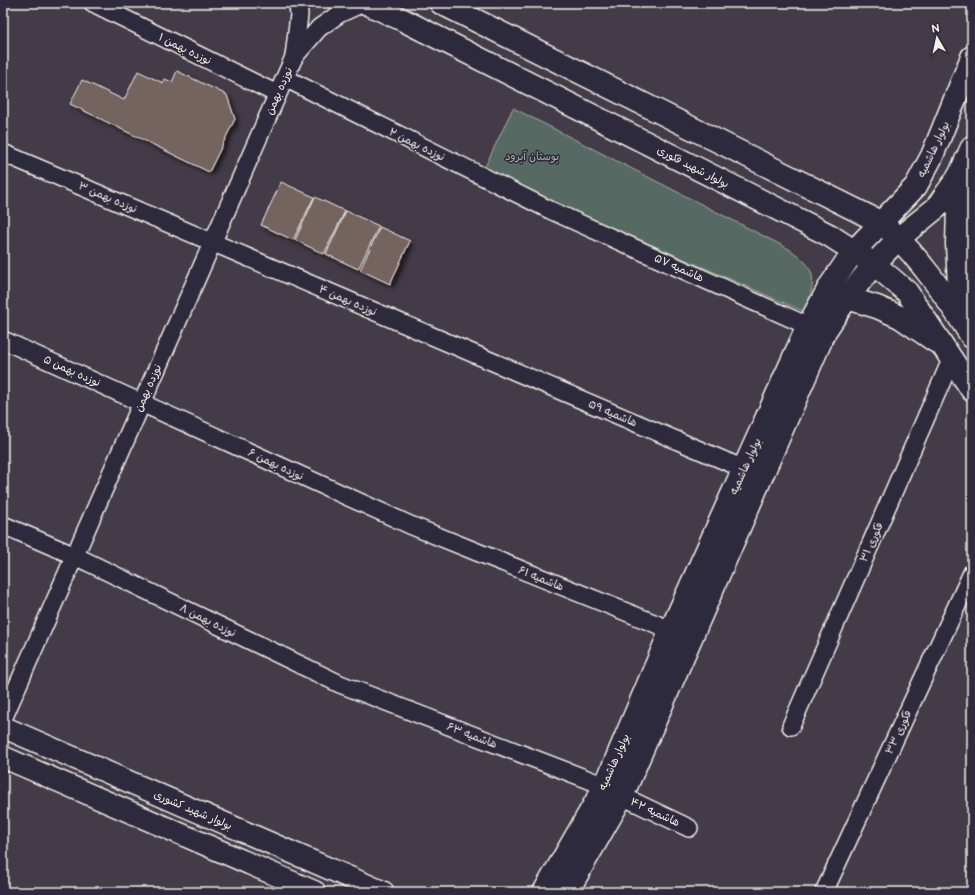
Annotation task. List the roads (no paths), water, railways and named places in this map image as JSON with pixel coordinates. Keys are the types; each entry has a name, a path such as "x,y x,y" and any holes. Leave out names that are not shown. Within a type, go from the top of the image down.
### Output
{"main road":[{"name":"بولوار شهید فکوری","path":"364,3 410,23 829,235 853,252 874,264 907,292 949,353 972,390"},
{"path":"440,3 880,222 899,238 972,336"},
{"name":"بولوار هاشمیه","path":"544,892 613,791 671,630 808,326 830,286 853,252 880,222 893,212 916,186 932,156 972,57"},
{"name":"بولوار هاشمیه","path":"567,892 825,331 847,298 874,264 899,238 936,208 959,176 972,147"},
{"path":"959,176 957,244 959,287 972,336"},
{"path":"847,298 877,307 900,318 949,353"}],"street":[{"name":"نوزده بهمن ۱","path":"92,3 277,94"},
{"path":"294,57 299,15 298,3"},
{"path":"294,57 319,28 339,14 364,3"},
{"name":"نوزده بهمن","path":"3,719 294,57"},
{"name":"نوزده بهمن ۲","path":"285,78 550,210"},
{"name":"نوزده بهمن ۳","path":"3,153 213,242"},
{"name":"هاشمیه ۵۷","path":"550,210 808,326"},
{"name":"نوزده بهمن ۴","path":"213,242 483,358"},
{"name":"نوزده بهمن ۵","path":"3,340 142,402"},
{"name":"فکوری ۳۱","path":"791,726 949,353"},
{"name":"هاشمیه ۵۹","path":"483,358 744,469"},
{"name":"نوزده بهمن ۶","path":"142,402 410,525"},
{"name":"نوزده بهمن ۸","path":"3,525 75,556 340,684"},
{"name":"هاشمیه ۶۱","path":"410,525 671,630"},
{"name":"فکوری ۳۳","path":"824,892 972,573"},
{"name":"هاشمیه ۶۳","path":"340,684 613,791"},
{"name":"بولوار شهید کشوری","path":"3,727 383,892"},
{"path":"3,757 315,892"},
{"name":"هاشمیه ۴۲","path":"613,791 690,828"}],"park label":[{"name":"بوستان آبرود","path":"532,156"}]}
